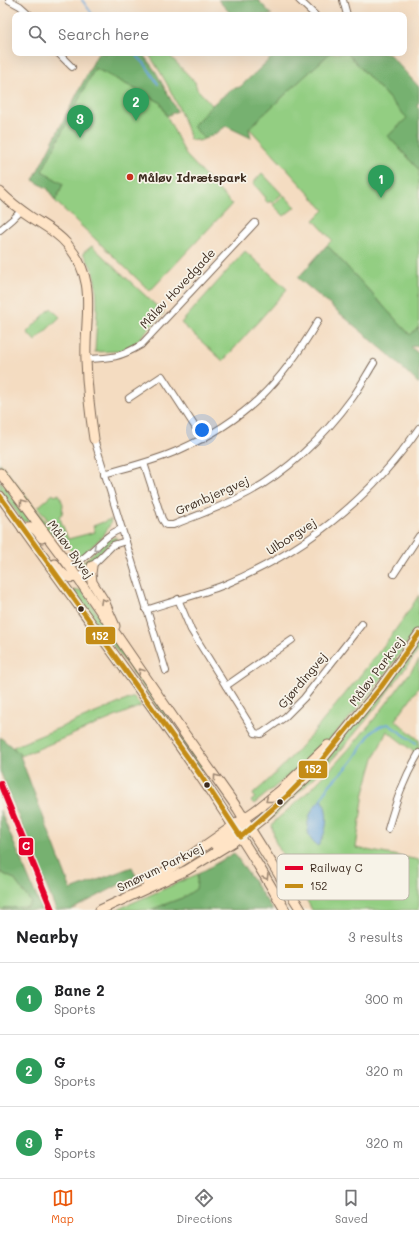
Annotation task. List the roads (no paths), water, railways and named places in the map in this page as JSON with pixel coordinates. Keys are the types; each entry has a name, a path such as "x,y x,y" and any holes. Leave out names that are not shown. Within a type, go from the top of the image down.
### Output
{"main road":[{"path":"0,192 21,211 58,235 67,243 80,264 85,276 89,305 86,359 90,413 94,439"},
{"name":"Måløv Byvej","path":"0,473 77,577 251,828 277,871"},
{"path":"0,496 151,707 237,831 277,897"},
{"path":"23,529 29,527 36,530 53,552 67,563"},
{"path":"35,546 45,551 62,574 72,579 77,577"},
{"path":"92,566 92,582 104,601 126,649"},
{"name":"Måløv Parkvej","path":"237,831 251,828 308,776 381,686 419,634"},
{"name":"Måløv Parkvej","path":"237,831 244,818 281,790 352,722"},
{"name":"Smørum Parkvej","path":"100,910 206,860 237,831"},
{"name":"Smørum Parkvej","path":"110,905 171,868 237,831"},
{"path":"279,900 285,910"},
{"name":"Måløv Byvej","path":"295,900 301,910"}],"street":[{"path":"10,0 27,12"},
{"path":"299,0 312,12"},
{"path":"343,0 346,12"},
{"path":"61,56 72,67"},
{"path":"0,230 21,211"},
{"name":"Måløv Hovedgade","path":"86,359 109,358 125,354 141,344 255,224"},
{"path":"104,474 144,463 178,451 231,422 253,405 270,389 301,349 318,320"},
{"name":"Grønbjergvej","path":"144,463 162,520 166,525 173,525 241,497 271,478 315,442 334,422 354,396 374,363"},
{"path":"129,398 162,376 203,438"},
{"name":"Ulborgvej","path":"146,610 222,585 253,572 312,538 344,513 371,487 417,434 419,428"},
{"path":"94,439 166,671"},
{"path":"67,563 78,563 111,534 122,529"},
{"path":"394,574 419,536"},
{"path":"77,577 84,574 113,545 126,541"},
{"name":"Gjørdingvej","path":"178,599 191,630 255,732 261,734 285,718 304,698 362,624"},
{"path":"226,686 292,640"},
{"path":"388,829 396,800 408,771 419,753"}],"water":[{"path":"322,799 327,817 324,835 318,846 309,836 308,822 313,809"}],"waterway":[{"path":"82,0 91,12"},
{"path":"137,56 145,64 158,84"},
{"path":"322,799 330,784 349,765 372,732 378,728 388,724 416,743"}],"rail line":[{"name":"C","path":"0,783 52,910"}],"place":[{"name":"G","path":"136,121"},
{"name":"F","path":"80,138"},
{"name":"Måløv Idrætspark","path":"130,177"},
{"name":"Bane 2","path":"381,198"}]}
